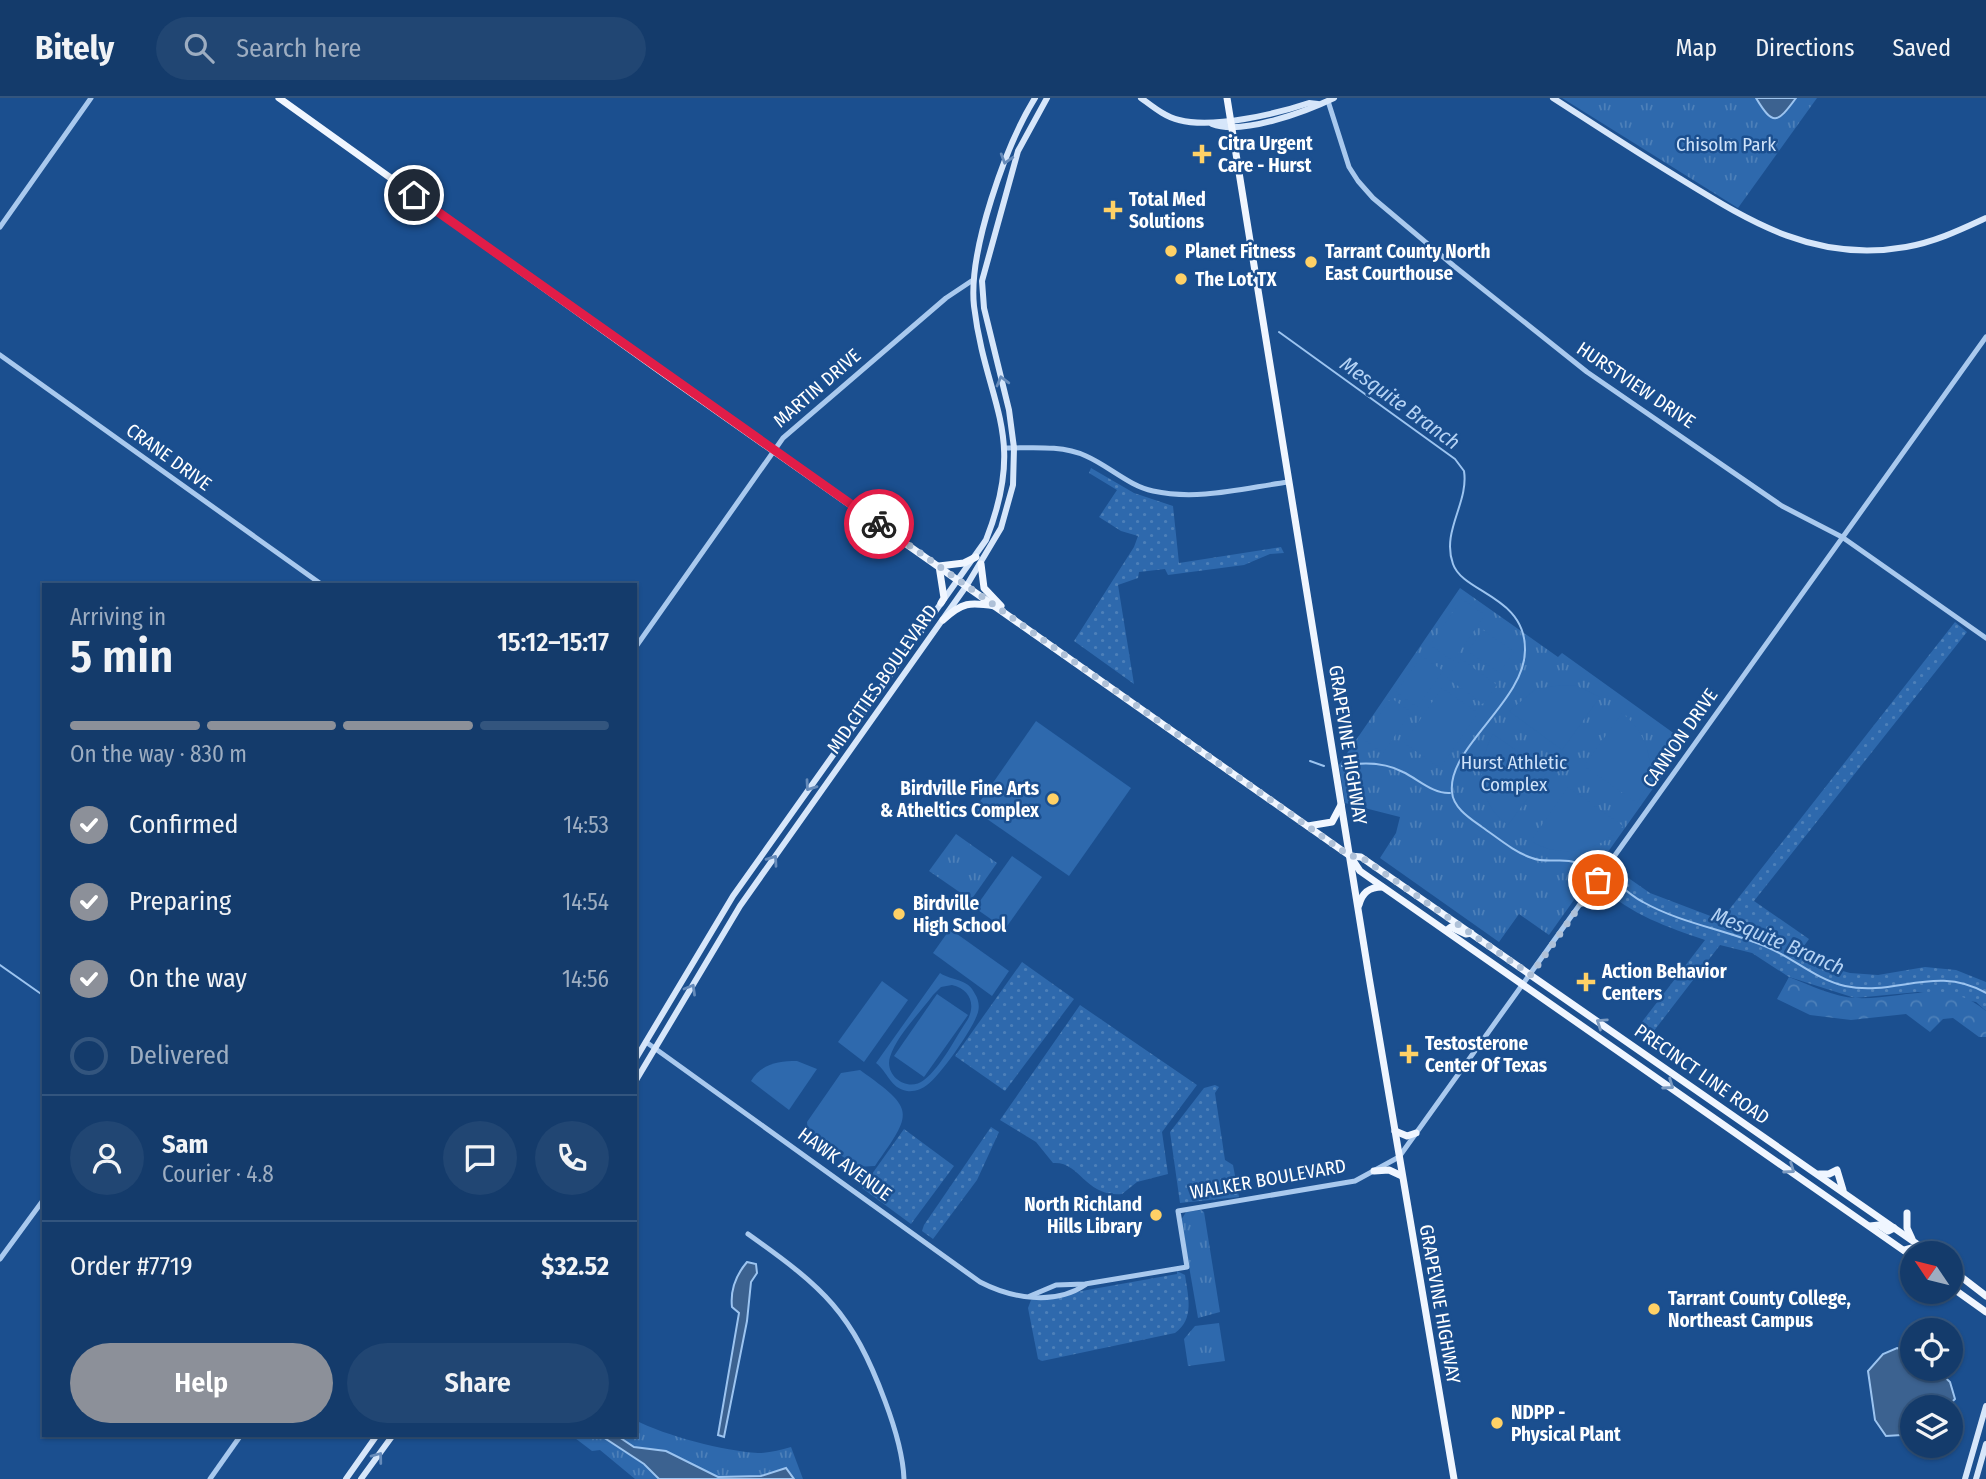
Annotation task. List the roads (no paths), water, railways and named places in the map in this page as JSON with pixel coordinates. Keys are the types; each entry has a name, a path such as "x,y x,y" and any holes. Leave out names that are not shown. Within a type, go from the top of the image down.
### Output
{"main road":[{"name":"PRECINCT LINE ROAD","path":"279,98 1350,856 1360,871 1526,984 1900,1247"},
{"name":"MID CITIES BOULEVARD","path":"637,1079 734,916 943,620 967,585 978,561 996,513 1004,481 1006,448 1000,411 974,308 973,280 978,252 1016,132 1035,98"},
{"name":"MID CITIES BOULEVARD","path":"637,1057 723,911 790,814 941,603 997,536 1013,485 1014,448 1009,410 985,314 982,281 987,255 1025,136 1047,98"},
{"path":"1141,98 1178,120 1210,123 1231,123 1331,99"},
{"name":"GRAPEVINE HIGHWAY","path":"1227,98 1402,1176 1454,1479"},
{"path":"1553,98 1734,212 1795,240 1844,249 1895,249 1940,239 1986,218"},
{"path":"1016,132 1025,136"},
{"path":"973,280 978,288 980,307 985,314"},
{"path":"996,513 997,536"},
{"path":"941,603 944,598 939,566 978,561 984,588 1005,612"},
{"path":"943,620 955,608 969,602 996,606"},
{"path":"878,691 889,695"},
{"path":"878,691 884,702"},
{"path":"1308,826 1332,822 1342,805"},
{"path":"790,814 806,814"},
{"name":"PRECINCT LINE ROAD","path":"1350,856 1361,857 1912,1241"},
{"path":"1359,913 1363,895 1371,888 1384,887"},
{"path":"723,911 734,916"},
{"path":"1420,911 1445,923 1453,921"},
{"path":"1447,930 1451,927 1466,934 1471,933"},
{"path":"1626,1055 1633,1045"},
{"path":"1395,1131 1407,1136 1416,1133"},
{"path":"1818,1174 1829,1174 1837,1170 1840,1188 1847,1194"},
{"path":"1374,1171 1395,1171 1402,1176"},
{"path":"1907,1213 1907,1228 1914,1241"},
{"path":"1870,1226 1879,1224 1888,1231 1894,1228"},
{"path":"1964,1279 1986,1296"},
{"path":"1964,1296 1986,1312"},
{"path":"1965,1479 1986,1406"},
{"path":"346,1479 376,1437"},
{"path":"361,1479 392,1437"},
{"path":"1976,1479 1986,1444"},
{"path":"1974,1448 1981,1463"}],"street":[{"path":"0,228 90,98"},
{"name":"HURSTVIEW DRIVE","path":"1331,99 1353,174 1373,198 1409,229 1587,372 1782,506 1842,537 1986,638"},
{"name":"MARTIN DRIVE","path":"637,645 786,435 946,298 973,280"},
{"name":"CANNON DRIVE","path":"1399,1157 1492,1025 1526,984 1986,337"},
{"name":"CRANE DRIVE","path":"0,355 320,583"},
{"path":"1006,448 1070,451 1103,465 1140,486 1174,495 1191,496 1288,482"},
{"name":"HAWK AVENUE","path":"646,1042 980,1282 999,1292 1020,1298 1070,1293 1085,1284 1187,1267"},
{"name":"WALKER BOULEVARD","path":"1187,1267 1178,1211 1355,1181 1399,1157"},
{"path":"0,1259 42,1202"},
{"path":"748,1234 813,1282 849,1322 864,1348 890,1414 904,1479"},
{"path":"210,1479 240,1437"}],"waterway":[{"name":"Mesquite Branch","path":"1279,332 1455,459 1464,471 1463,494 1450,540 1453,564 1468,582 1493,597 1515,617 1522,631 1525,649 1522,668 1513,687 1461,758 1454,775 1453,798 1473,820 1525,855 1541,860 1569,861 1599,870"},
{"path":"1310,761 1324,766"},
{"path":"1342,766 1388,766 1432,789 1450,793"},
{"name":"Mesquite Branch","path":"1609,876 1634,897 1658,910 1769,948 1835,983 1881,988 1950,981 1986,993"},
{"path":"0,965 42,995"}],"place":[{"name":"Citra Urgent Care - Hurst","path":"1202,154"},
{"name":"Total Med Solutions","path":"1113,210"},
{"name":"Planet Fitness","path":"1171,251"},
{"name":"Tarrant County North East Courthouse","path":"1311,262"},
{"name":"The Lot TX","path":"1181,279"},
{"name":"Birdville Fine Arts & Atheltics Complex","path":"1053,799"},
{"name":"Birdville High School","path":"899,914"},
{"name":"Action Behavior Centers","path":"1586,982"},
{"name":"Testosterone Center Of Texas","path":"1409,1054"},
{"name":"North Richland Hills Library","path":"1156,1215"},
{"name":"Tarrant County College, Northeast Campus","path":"1654,1309"},
{"name":"NDPP - Physical Plant","path":"1497,1423"}],"park label":[{"name":"Chisolm Park","path":"1726,144"},
{"name":"Hurst Athletic Complex","path":"1514,773"}]}
